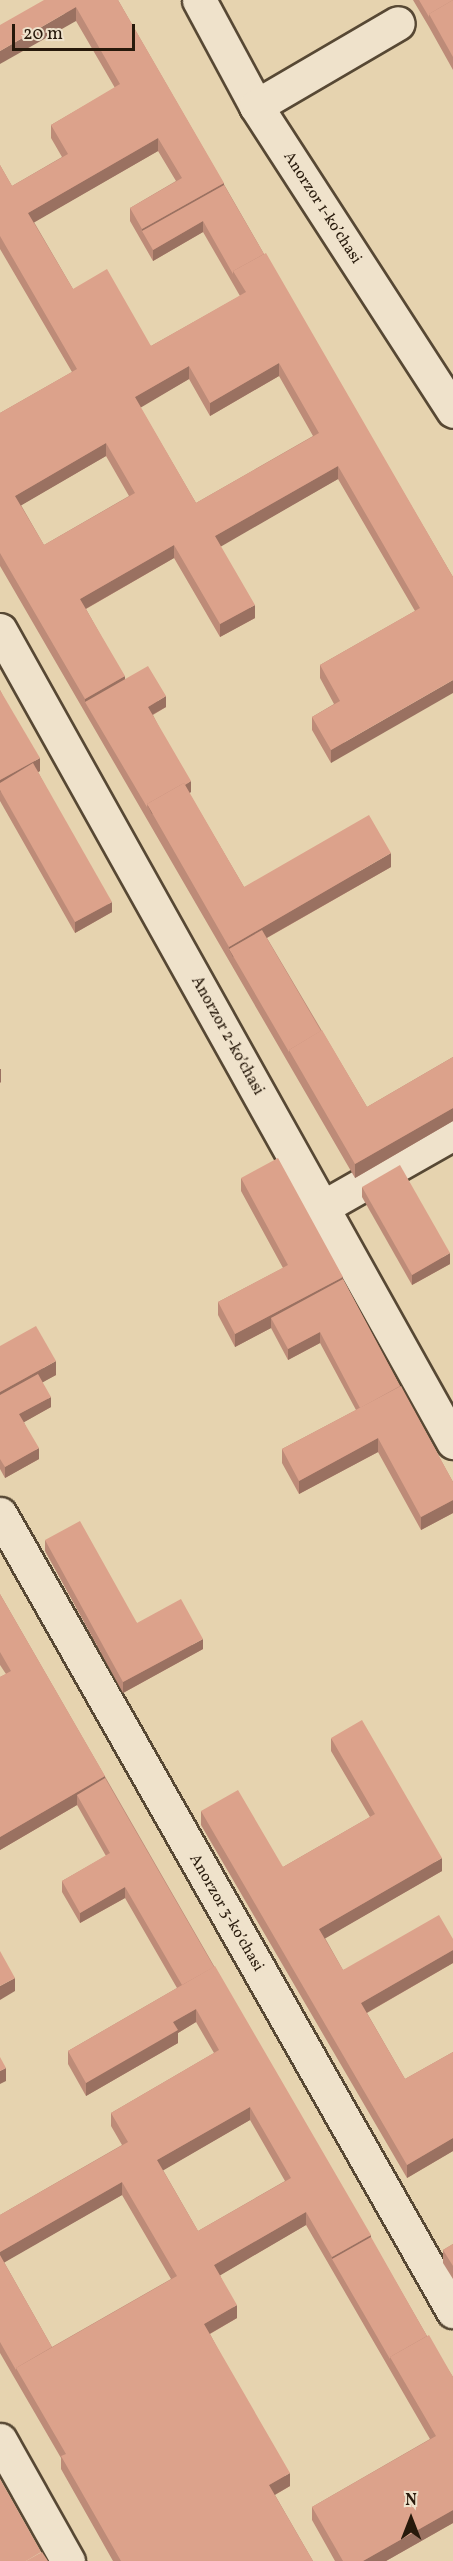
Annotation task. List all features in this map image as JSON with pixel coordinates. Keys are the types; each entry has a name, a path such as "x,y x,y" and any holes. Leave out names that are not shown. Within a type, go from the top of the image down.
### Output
{"street":[{"name":"Аnorzor 1-koʼchasi","path":"199,0 256,106 453,411"},
{"path":"256,106 398,23"},
{"name":"Аnorzor 2-koʼchasi","path":"0,630 453,1442"},
{"path":"323,1207 453,1133"},
{"name":"Аnorzor 3-koʼchasi","path":"0,1514 453,2311"},
{"path":"0,2440 68,2561"}],"building":[{"path":"44,0 118,0 224,183 142,229 130,208 182,178 158,138 28,213 73,289 107,269 151,346 246,292 233,271 266,253 453,577 453,680 331,750 312,717 340,701 320,665 420,608 338,466 215,536 255,605 220,624 174,545 80,599 125,676 85,699 0,553 0,413 77,369 0,236 0,165 12,186 68,154 51,125 120,84 76,7 0,51 0,25","holes":["279,363 319,433 196,503 135,397 189,366 210,403","106,443 135,493 44,545 15,496"]},
{"path":"419,0 453,0 429,14 429,17"},
{"path":"453,0 453,57 429,14"},
{"path":"224,185 264,254 233,271 233,274 203,221 153,250 142,231"},
{"path":"148,666 166,696 148,707 191,781 147,804 147,807 85,702"},
{"path":"0,690 40,758 0,780"},
{"path":"33,763 112,902 75,922 0,790 0,783"},
{"path":"184,783 244,887 369,815 391,853 229,947 147,804"},
{"path":"262,930 321,1031 289,1052 229,949"},
{"path":"322,1030 367,1107 453,1057 453,1108 355,1164 289,1050"},
{"path":"278,1158 343,1277 235,1334 218,1302 288,1265 241,1178"},
{"path":"400,1165 450,1253 412,1275 362,1187"},
{"path":"343,1279 400,1386 360,1408 320,1332 288,1349 271,1318"},
{"path":"36,1326 56,1361 0,1392 0,1346"},
{"path":"38,1374 51,1397 19,1414 39,1448 5,1467 0,1459 0,1395"},
{"path":"401,1386 453,1482 453,1500 421,1517 378,1438 299,1481 282,1449"},
{"path":"80,1521 137,1623 181,1599 203,1639 123,1682 45,1540"},
{"path":"0,1594 105,1776 0,1837 0,1677 11,1671 0,1652"},
{"path":"362,1720 442,1858 319,1929 343,1970 439,1915 453,1939 453,1950 361,2003 405,2079 453,2052 453,2138 407,2165 201,1811 238,1790 283,1867 375,1814 331,1738"},
{"path":"105,1778 214,1967 182,1985 125,1887 80,1913 62,1881 110,1853 77,1795"},
{"path":"0,1951 15,1978 0,1986"},
{"path":"215,1966 371,2235 332,2257 306,2212 214,2265 237,2305 204,2324 290,2473 269,2485 313,2561 121,2561 61,2456 66,2454 16,2368 177,2276 122,2182 0,2252 0,2215 128,2142 111,2113 219,2050 196,2009 173,2022 178,2030 86,2083 68,2051","holes":["250,2107 291,2178 198,2231 157,2160"]},
{"path":"0,2057 6,2068 0,2071"},
{"path":"371,2237 427,2336 390,2359 332,2259"},
{"path":"453,2244 453,2266 443,2250"},
{"path":"0,2255 52,2347 16,2370 0,2342"},
{"path":"429,2335 453,2377 453,2510 363,2561 343,2561 312,2507 436,2436 390,2357"},
{"path":"0,2479 41,2552 26,2561 0,2561"},
{"path":"42,2552 48,2561 26,2561"}]}
